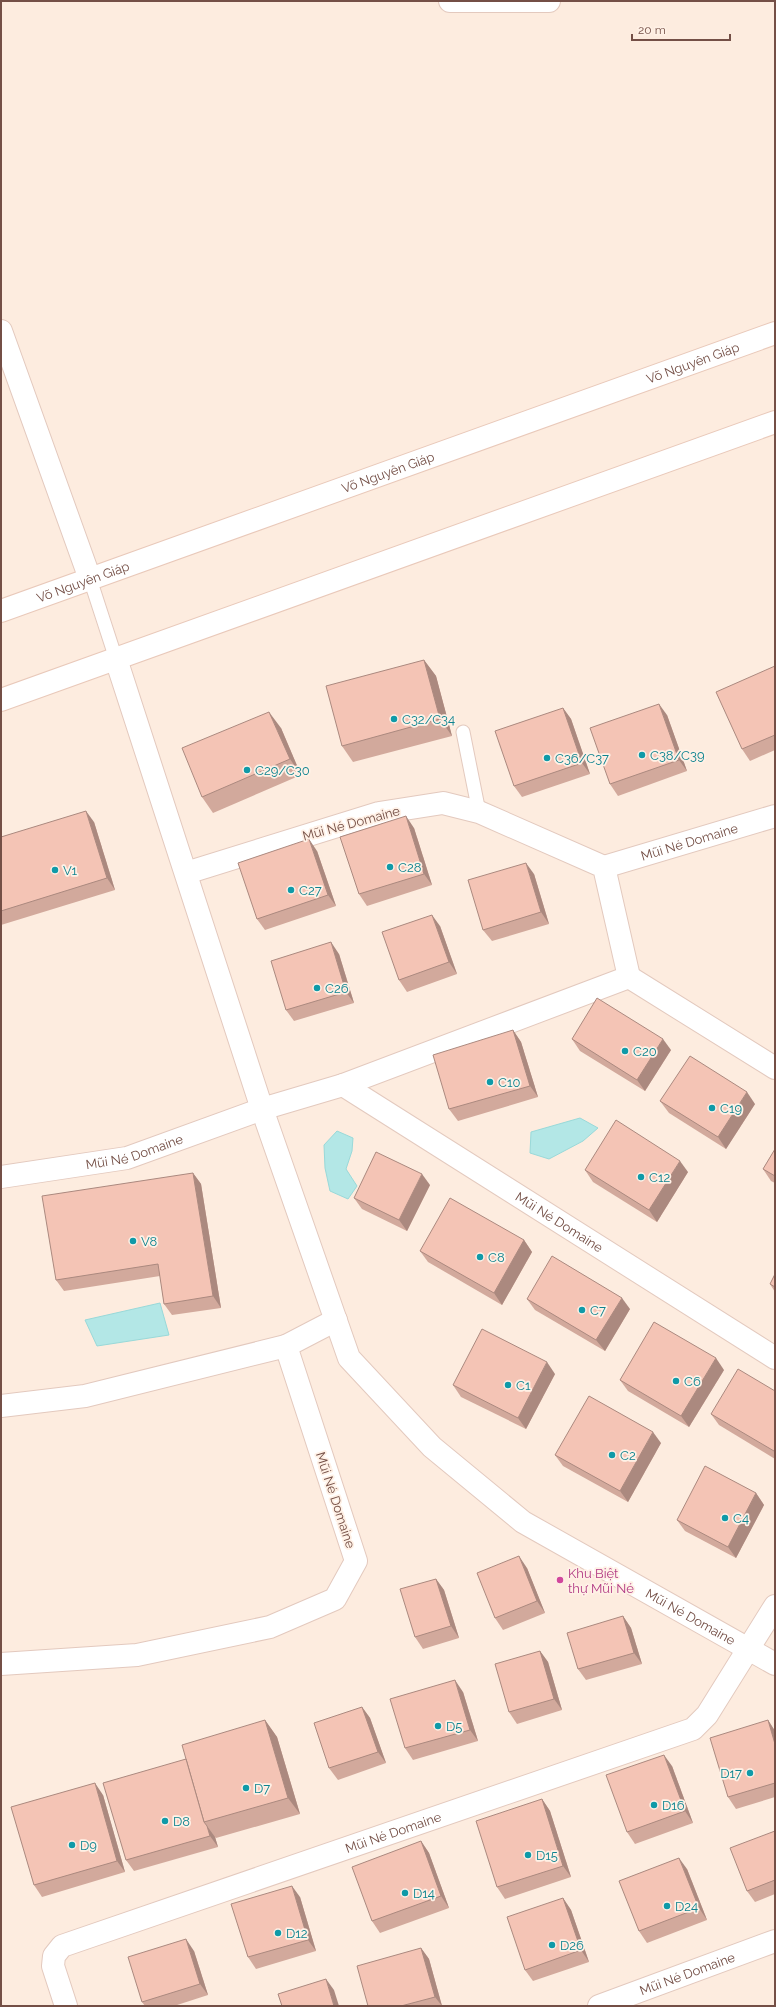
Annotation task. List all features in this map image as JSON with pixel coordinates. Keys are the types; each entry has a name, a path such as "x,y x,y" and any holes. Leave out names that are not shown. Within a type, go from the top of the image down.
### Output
{"street":[{"path":"450,1 549,1"},
{"path":"1,331 90,580"},
{"name":"Võ Nguyên Giáp","path":"1,611 775,333"},
{"path":"1,700 775,422"},
{"name":"Mũi Né Domaine","path":"116,659 262,1109 349,1358 432,1447 523,1522 775,1664"},
{"name":"Mũi Né Domaine","path":"186,873 379,813 443,804 479,812 604,867 775,816"},
{"path":"604,867 629,977 775,1068"},
{"name":"Mũi Né Domaine","path":"1,1177 127,1158 262,1109 343,1085 629,977"},
{"name":"Mũi Né Domaine","path":"343,1085 775,1358"},
{"path":"1,1406 84,1396 286,1346 336,1320"},
{"name":"Mũi Né Domaine","path":"1,1664 137,1655 270,1626 335,1599 356,1561 286,1346"},
{"name":"Mũi Né Domaine","path":"66,2006 53,1966 54,1956 62,1946 693,1729 707,1715 775,1606"},
{"name":"Mũi Né Domaine","path":"599,2006 775,1941"}],"lane":[{"path":"90,580 116,659"},
{"path":"463,732 479,812"}],"water":[{"path":"580,1118 598,1128 583,1141 549,1159 530,1153 531,1132"},
{"path":"337,1131 353,1138 352,1151 346,1169 357,1186 348,1199 330,1191 325,1168 324,1145"},
{"path":"160,1303 169,1335 97,1346 85,1320"}],"building":[{"name":"C32/C34","path":"424,660 440,719 342,746 326,686"},
{"path":"775,666 775,735 742,749 716,692"},
{"name":"C38/C39","path":"659,704 679,760 610,784 590,728"},
{"name":"C36/C37","path":"563,708 582,763 514,786 495,731"},
{"path":"269,712 290,759 202,797 182,748"},
{"name":"V1","path":"86,811 107,878 1,911 1,837"},
{"name":"C28","path":"406,816 424,874 359,894 340,837"},
{"name":"C27","path":"309,839 328,895 257,919 238,863"},
{"path":"526,863 541,912 483,930 468,880"},
{"path":"432,915 449,962 399,980 382,932"},
{"name":"C26","path":"331,942 346,992 286,1010 271,961"},
{"name":"C20","path":"597,998 663,1039 637,1080 572,1039"},
{"name":"C10","path":"513,1030 530,1086 449,1109 433,1055"},
{"name":"C19","path":"690,1056 747,1092 718,1137 660,1101"},
{"name":"C12","path":"616,1120 680,1161 649,1210 585,1170"},
{"path":"775,1149 775,1176 763,1169"},
{"path":"376,1152 422,1174 399,1220 354,1198"},
{"name":"V8","path":"193,1173 213,1296 164,1304 158,1264 56,1280 42,1196"},
{"name":"C8","path":"450,1198 524,1240 494,1293 420,1251"},
{"name":"C7","path":"552,1256 622,1298 596,1340 527,1299"},
{"path":"775,1274 775,1287 770,1284"},
{"name":"C6","path":"654,1322 716,1358 681,1416 620,1380"},
{"name":"C1","path":"482,1329 547,1362 518,1418 453,1385"},
{"path":"738,1369 775,1391 774,1451 711,1414"},
{"name":"C2","path":"589,1396 653,1432 620,1491 555,1455"},
{"name":"C4","path":"705,1466 756,1493 728,1547 677,1520"},
{"path":"519,1556 537,1601 495,1618 477,1573"},
{"path":"436,1579 451,1626 415,1637 400,1589"},
{"path":"623,1616 634,1653 578,1669 567,1633"},
{"path":"540,1651 554,1699 509,1712 495,1664"},
{"name":"D5","path":"455,1680 470,1730 405,1748 390,1699"},
{"path":"362,1707 378,1752 329,1768 314,1723"},
{"name":"D7","path":"265,1720 288,1798 204,1822 182,1745"},
{"name":"D17","path":"768,1720 775,1744 775,1783 728,1797 710,1738"},
{"name":"D16","path":"664,1755 685,1811 627,1832 606,1775"},
{"name":"D8","path":"186,1759 204,1822 210,1836 126,1860 103,1783"},
{"name":"D9","path":"95,1783 117,1861 34,1885 11,1807"},
{"name":"D15","path":"542,1799 563,1866 497,1887 476,1821"},
{"path":"775,1831 775,1880 747,1891 730,1848"},
{"name":"D14","path":"421,1841 441,1896 372,1921 352,1867"},
{"name":"D24","path":"679,1858 699,1908 639,1931 619,1881"},
{"name":"D12","path":"292,1886 308,1940 248,1957 231,1904"},
{"name":"D26","path":"563,1898 581,1950 525,1970 507,1917"},
{"path":"186,1939 200,1984 142,2002 128,1957"},
{"path":"421,1948 435,1997 401,2006 368,2006 357,1966"},
{"path":"326,1979 334,2006 282,2006 278,1994"}],"place":[{"name":"C32/C34","path":"394,719"},
{"name":"C38/C39","path":"642,755"},
{"name":"C36/C37","path":"547,758"},
{"name":"C29/C30","path":"247,770"},
{"name":"C28","path":"390,867"},
{"name":"V1","path":"55,870"},
{"name":"C27","path":"291,890"},
{"name":"C26","path":"317,988"},
{"name":"C20","path":"625,1051"},
{"name":"C10","path":"490,1082"},
{"name":"C19","path":"712,1108"},
{"name":"C12","path":"641,1177"},
{"name":"V8","path":"133,1241"},
{"name":"C8","path":"480,1257"},
{"name":"C7","path":"582,1310"},
{"name":"C6","path":"676,1381"},
{"name":"C1","path":"508,1385"},
{"name":"C2","path":"612,1455"},
{"name":"C4","path":"725,1518"},
{"name":"Khu Biệt thự Mũi Né","path":"560,1580"},
{"name":"D5","path":"438,1726"},
{"name":"D17","path":"750,1773"},
{"name":"D7","path":"246,1788"},
{"name":"D16","path":"654,1805"},
{"name":"D8","path":"165,1821"},
{"name":"D9","path":"72,1845"},
{"name":"D15","path":"528,1855"},
{"name":"D14","path":"405,1893"},
{"name":"D24","path":"667,1906"},
{"name":"D12","path":"278,1933"},
{"name":"D26","path":"552,1945"}]}
